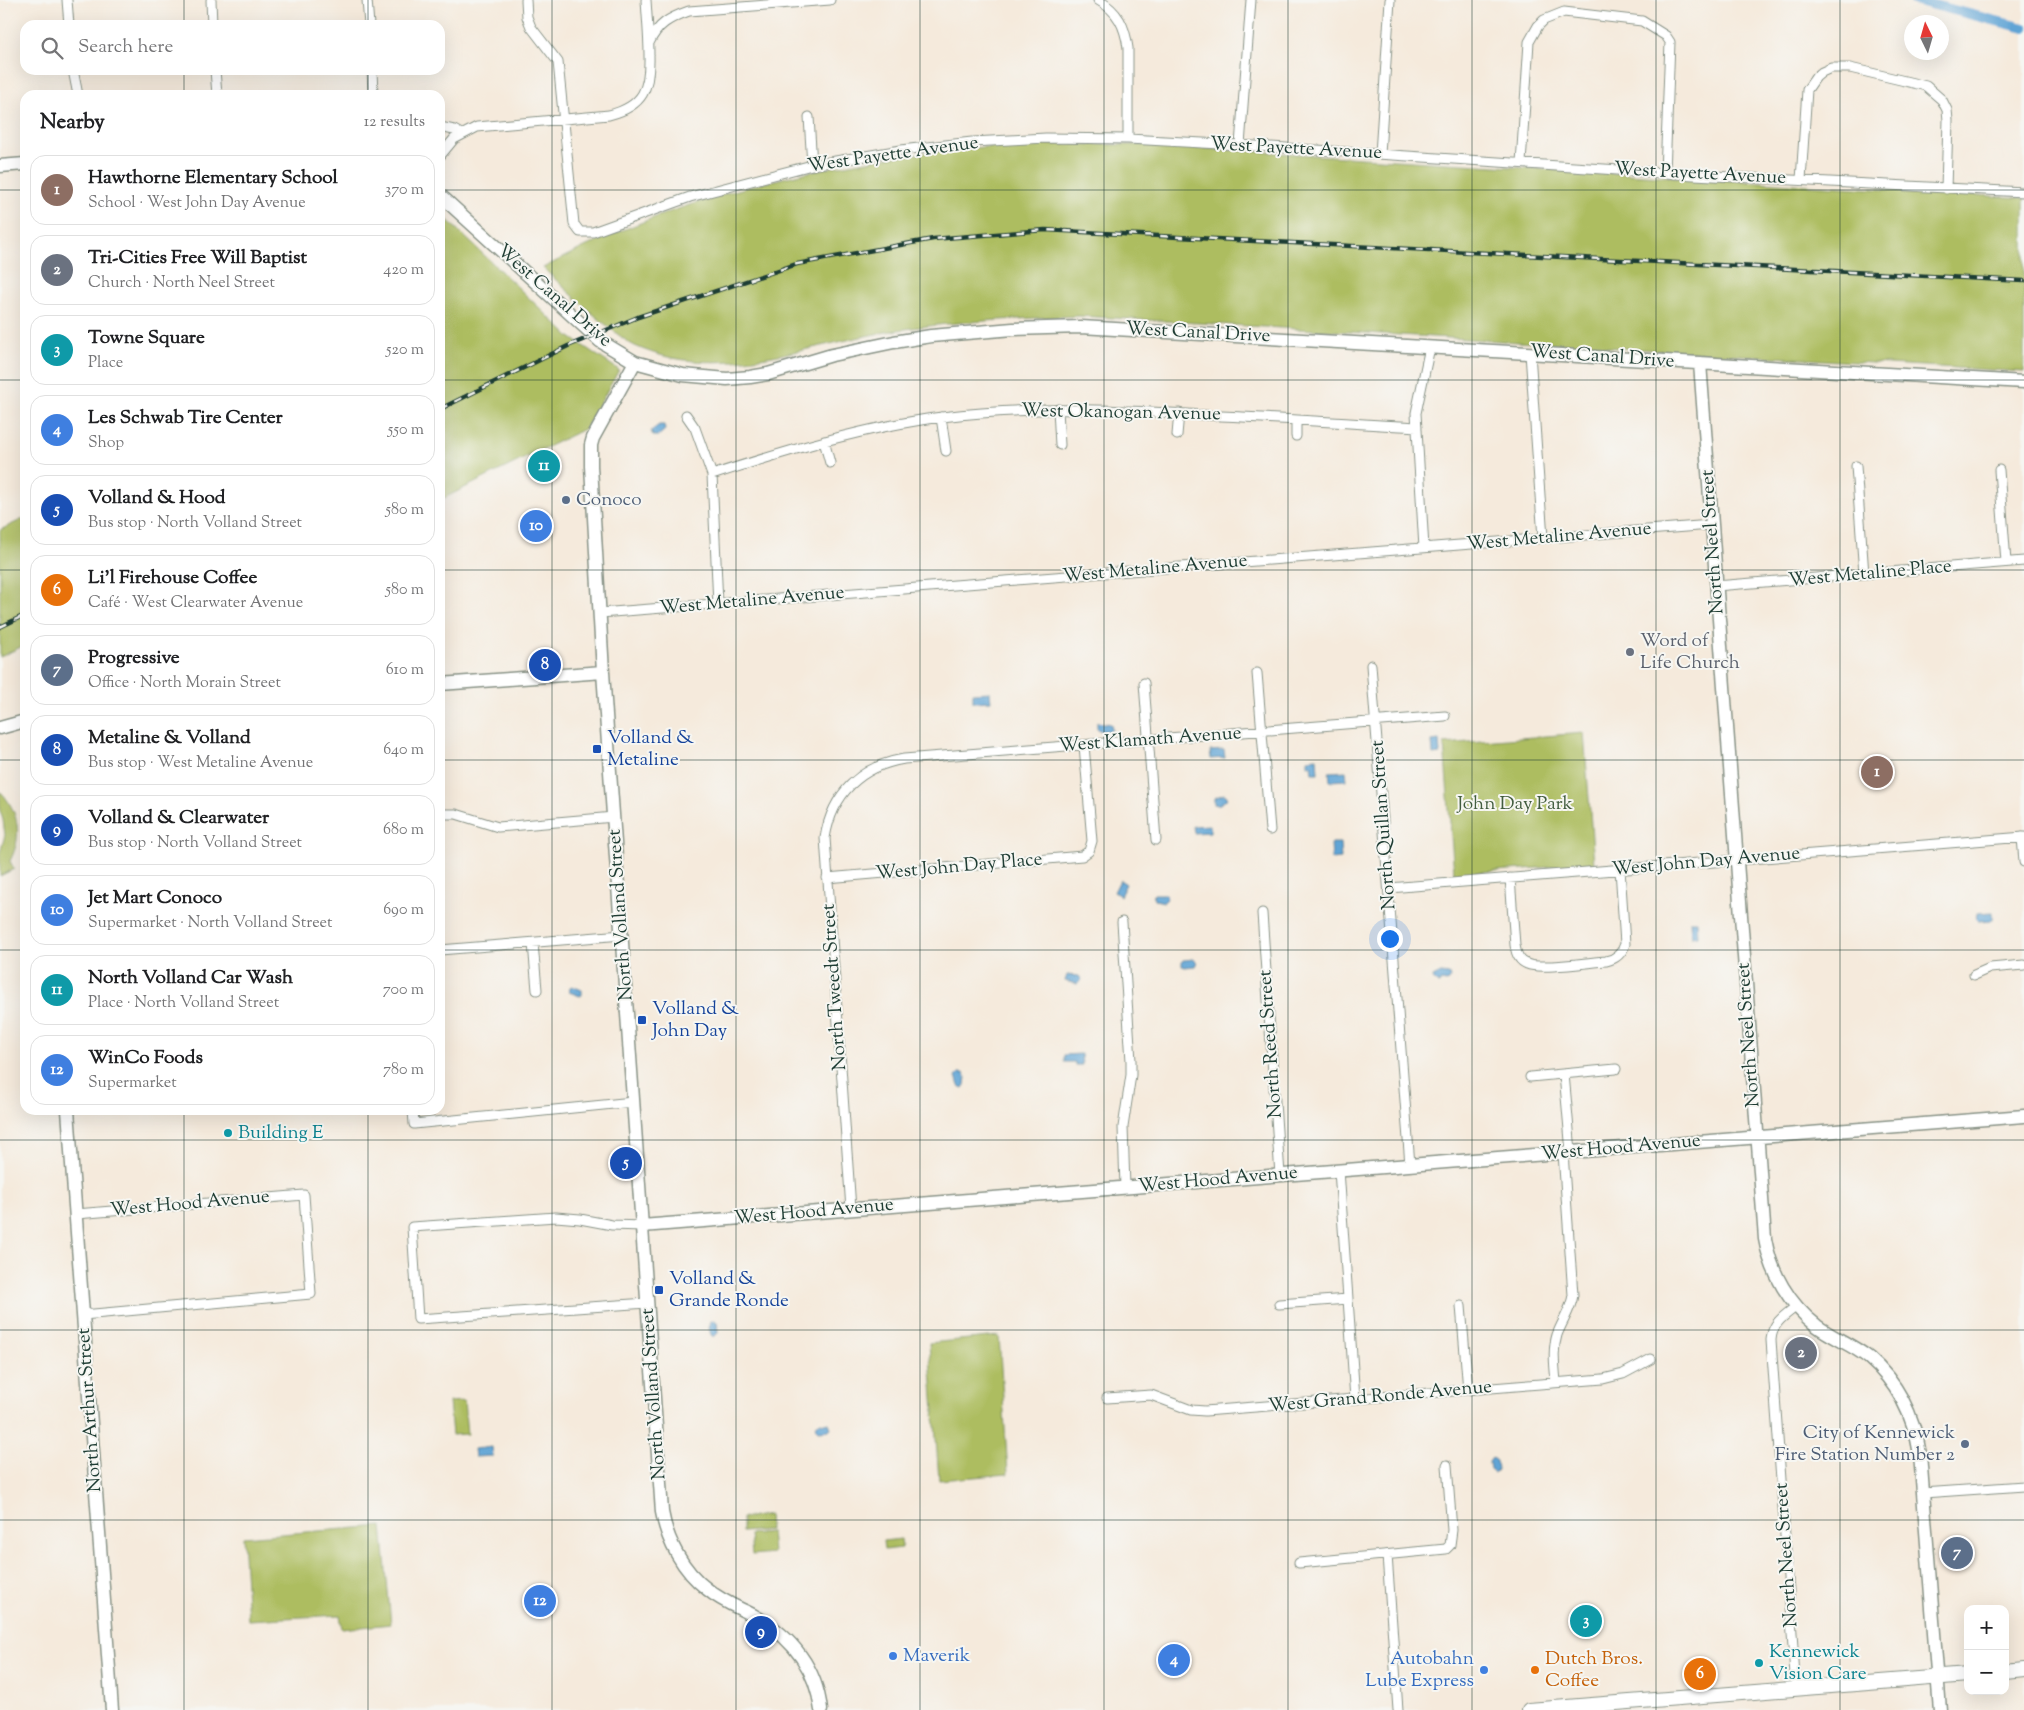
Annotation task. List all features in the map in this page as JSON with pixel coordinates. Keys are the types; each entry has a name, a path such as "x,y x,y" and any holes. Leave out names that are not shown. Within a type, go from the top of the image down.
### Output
{"main road":[{"path":"2009,1672 2024,1670"},
{"path":"1529,1710 1626,1706 1796,1689 1964,1675"}],"street":[{"path":"67,0 68,20"},
{"path":"211,0 212,20"},
{"path":"368,0 369,20"},
{"path":"526,0 527,17 531,27 558,62 564,120"},
{"path":"445,151 461,134 477,127 609,115 622,112 638,102 648,85 649,43 646,0"},
{"path":"649,43 662,23 674,16 689,12 830,0"},
{"path":"1098,0 1115,12 1126,34 1128,48 1128,139"},
{"path":"1240,145 1251,0"},
{"path":"1380,154 1390,0"},
{"path":"1521,163 1529,42 1538,26 1544,20 1564,12 1642,21 1666,36 1670,42 1665,173"},
{"path":"1802,180 1808,90 1816,77 1822,72 1831,68 1850,68 1926,86 1942,100 1947,110 1948,120 1946,189"},
{"path":"74,75 77,90"},
{"path":"215,75 217,90"},
{"path":"372,75 373,90"},
{"path":"809,117 812,165"},
{"name":"West Payette Avenue","path":"564,120 574,224 580,232 593,232 690,197 812,165 901,150 972,142 1046,138 1128,139 1240,145 1665,173 2024,192"},
{"path":"445,128 461,134"},
{"path":"0,166 20,164"},
{"name":"West Canal Drive","path":"445,199 600,341 635,362 683,375 727,378 768,374 832,355 912,339 1014,329 1073,327 2024,382"},
{"path":"1424,548 1416,413 1430,347"},
{"path":"1530,352 1543,538"},
{"name":"North Volland Street","path":"635,362 597,429 591,445 603,672 662,1512 672,1545 686,1568 706,1589 726,1603 765,1622 790,1642 809,1667 817,1688 821,1710"},
{"name":"North Neel Street","path":"1700,363 1726,700 1762,1222 1767,1250 1775,1273 1797,1306 1776,1324 1771,1334 1796,1689"},
{"path":"1058,409 1060,445"},
{"name":"West Okanogan Avenue","path":"712,475 824,441 890,426 941,417 1003,411 1119,409 1417,426"},
{"path":"1177,435 1179,413"},
{"path":"686,415 696,428 712,475 718,604"},
{"path":"941,417 946,451"},
{"path":"1296,420 1296,436"},
{"path":"824,441 830,463"},
{"path":"1856,466 1864,574"},
{"path":"1999,470 2006,562"},
{"name":"West Metaline Avenue","path":"600,613 1711,525"},
{"name":"West Metaline Place","path":"1716,586 2024,561"},
{"name":"North Quillan Street","path":"1371,665 1410,1165"},
{"path":"445,684 603,672"},
{"path":"1257,673 1270,830"},
{"path":"1144,683 1156,840"},
{"name":"West Klamath Avenue","path":"859,776 882,764 896,760 1445,716"},
{"path":"0,728 20,722"},
{"name":"West John Day Place","path":"827,878 1078,858 1089,851 1092,841 1084,745"},
{"name":"North Tweedt Street","path":"851,1209 825,838 830,817 841,796 859,776"},
{"path":"445,814 456,814 498,827 614,817"},
{"path":"2023,837 2024,862"},
{"name":"West John Day Avenue","path":"1389,888 2023,837"},
{"path":"1510,878 1516,952 1523,962 1535,966 1606,961 1612,960 1620,954 1625,944 1620,869"},
{"name":"North Reed Street","path":"1262,913 1280,1175"},
{"path":"1122,922 1131,1061 1131,1075 1123,1127 1125,1188"},
{"path":"445,950 622,935"},
{"path":"533,943 538,990"},
{"path":"1974,975 1990,968 2024,964"},
{"path":"1530,1076 1616,1069"},
{"path":"1556,1383 1555,1348 1557,1337 1569,1311 1573,1295 1564,1074"},
{"path":"413,1115 414,1124 633,1102"},
{"name":"North Arthur Street","path":"68,1115 112,1710"},
{"name":"West Hood Avenue","path":"647,1303 418,1319 412,1227 556,1217 580,1218 612,1225 642,1226 2024,1116"},
{"path":"1338,1170 1355,1399"},
{"name":"West Hood Avenue","path":"76,1214 304,1195 311,1294 83,1315"},
{"path":"1279,1304 1348,1299"},
{"path":"1461,1306 1468,1390"},
{"path":"1797,1306 1817,1326 1867,1357 1891,1382 1905,1405 1914,1428 1920,1454 1940,1710"},
{"name":"West Grand Ronde Avenue","path":"1107,1398 1151,1395 1191,1410 1205,1411 1615,1377 1650,1359"},
{"path":"1299,1563 1442,1551 1450,1545 1452,1530 1448,1465"},
{"path":"1923,1493 2024,1486"},
{"path":"1386,1555 1398,1710"}],"green space":[{"path":"1055,144 1147,145 2024,198 2024,372 1079,316 943,324 898,330 766,357 733,361 700,361 667,357 635,346 597,317 543,268 628,228 672,211 716,196 807,172 936,151"},
{"path":"445,218 570,337 619,370 586,428 445,498"},
{"path":"20,520 20,647 0,657 0,530"},
{"name":"John Day Park","path":"1584,733 1594,864 1454,874 1444,744"},
{"path":"0,791 15,815 18,833 17,842 10,861 14,869 0,876 0,853 5,835 0,811"},
{"path":"999,1336 1008,1474 939,1480 929,1343"},
{"path":"464,1401 467,1434 452,1435 449,1402"},
{"path":"769,1515 770,1530 742,1532 742,1518"},
{"path":"382,1526 391,1624 342,1629 340,1615 248,1620 243,1537"},
{"path":"771,1532 773,1553 752,1555 750,1534"},
{"path":"901,1539 902,1548 884,1550 883,1541"}],"water":[{"path":"659,425 664,425 665,430 658,436 653,436 651,431"},
{"path":"990,692 991,701 973,702 973,693"},
{"path":"1097,722 1111,724 1112,730 1102,731 1097,729"},
{"path":"1439,740 1440,754 1433,755 1432,741"},
{"path":"1224,750 1225,758 1211,759 1210,751"},
{"path":"1317,758 1318,773 1312,773 1311,765 1308,765 1308,759"},
{"path":"1346,771 1347,780 1330,781 1329,772"},
{"path":"1224,794 1227,796 1226,800 1218,805 1214,804 1214,798"},
{"path":"1210,825 1210,832 1194,833 1193,826"},
{"path":"1331,843 1340,843 1341,859 1332,860"},
{"path":"1120,880 1126,884 1120,896 1114,892"},
{"path":"1154,894 1165,894 1167,899 1164,902 1155,900"},
{"path":"1993,912 1993,920 1978,921 1976,919 1977,913"},
{"path":"1690,921 1697,921 1698,936 1691,937"},
{"path":"1193,959 1197,962 1195,966 1182,966 1184,960"},
{"path":"1441,973 1449,974 1450,978 1447,982 1441,981 1439,984 1434,981 1433,977"},
{"path":"1067,975 1079,976 1082,980 1077,984 1065,981"},
{"path":"572,986 582,990 582,995 569,992"},
{"path":"1081,1054 1082,1065 1075,1065 1075,1062 1064,1062 1064,1055"},
{"path":"959,1073 964,1073 966,1077 963,1088 959,1086 956,1076"},
{"path":"711,1321 717,1322 718,1333 714,1337 711,1335 709,1328"},
{"path":"819,1422 829,1423 831,1428 818,1431 816,1426"},
{"path":"492,1447 493,1456 475,1457 474,1449"},
{"path":"1492,1458 1496,1461 1497,1470 1494,1473 1490,1470 1489,1462"}],"waterway":[{"path":"1914,0 2024,28"}],"railway":[{"path":"445,407 568,346 638,317 797,264 933,239 1045,230 2024,281"},
{"path":"0,627 20,617"}],"place":[{"name":"North Volland Car Wash","path":"544,466"},
{"name":"Conoco","path":"566,500"},
{"name":"Jet Mart Conoco","path":"536,526"},
{"name":"Word of Life Church","path":"1630,652"},
{"name":"Metaline & Volland","path":"545,665"},
{"name":"Volland & Metaline","path":"597,749"},
{"name":"Hawthorne Elementary School","path":"1877,772"},
{"name":"Volland & John Day","path":"642,1020"},
{"name":"Building E","path":"228,1133"},
{"name":"Volland & Hood","path":"626,1163"},
{"name":"Volland & Grande Ronde","path":"659,1290"},
{"name":"Tri-Cities Free Will Baptist","path":"1801,1353"},
{"name":"City of Kennewick Fire Station Number 2","path":"1965,1444"},
{"name":"Progressive","path":"1957,1553"},
{"name":"WinCo Foods","path":"540,1601"},
{"name":"Towne Square","path":"1586,1621"},
{"name":"Volland & Clearwater","path":"761,1632"},
{"name":"Maverik","path":"893,1656"},
{"name":"Les Schwab Tire Center","path":"1174,1660"},
{"name":"Kennewick Vision Care","path":"1759,1663"},
{"name":"Autobahn Lube Express","path":"1484,1670"},
{"name":"Dutch Bros. Coffee","path":"1535,1670"},
{"name":"Li'l Firehouse Coffee","path":"1700,1674"}]}
